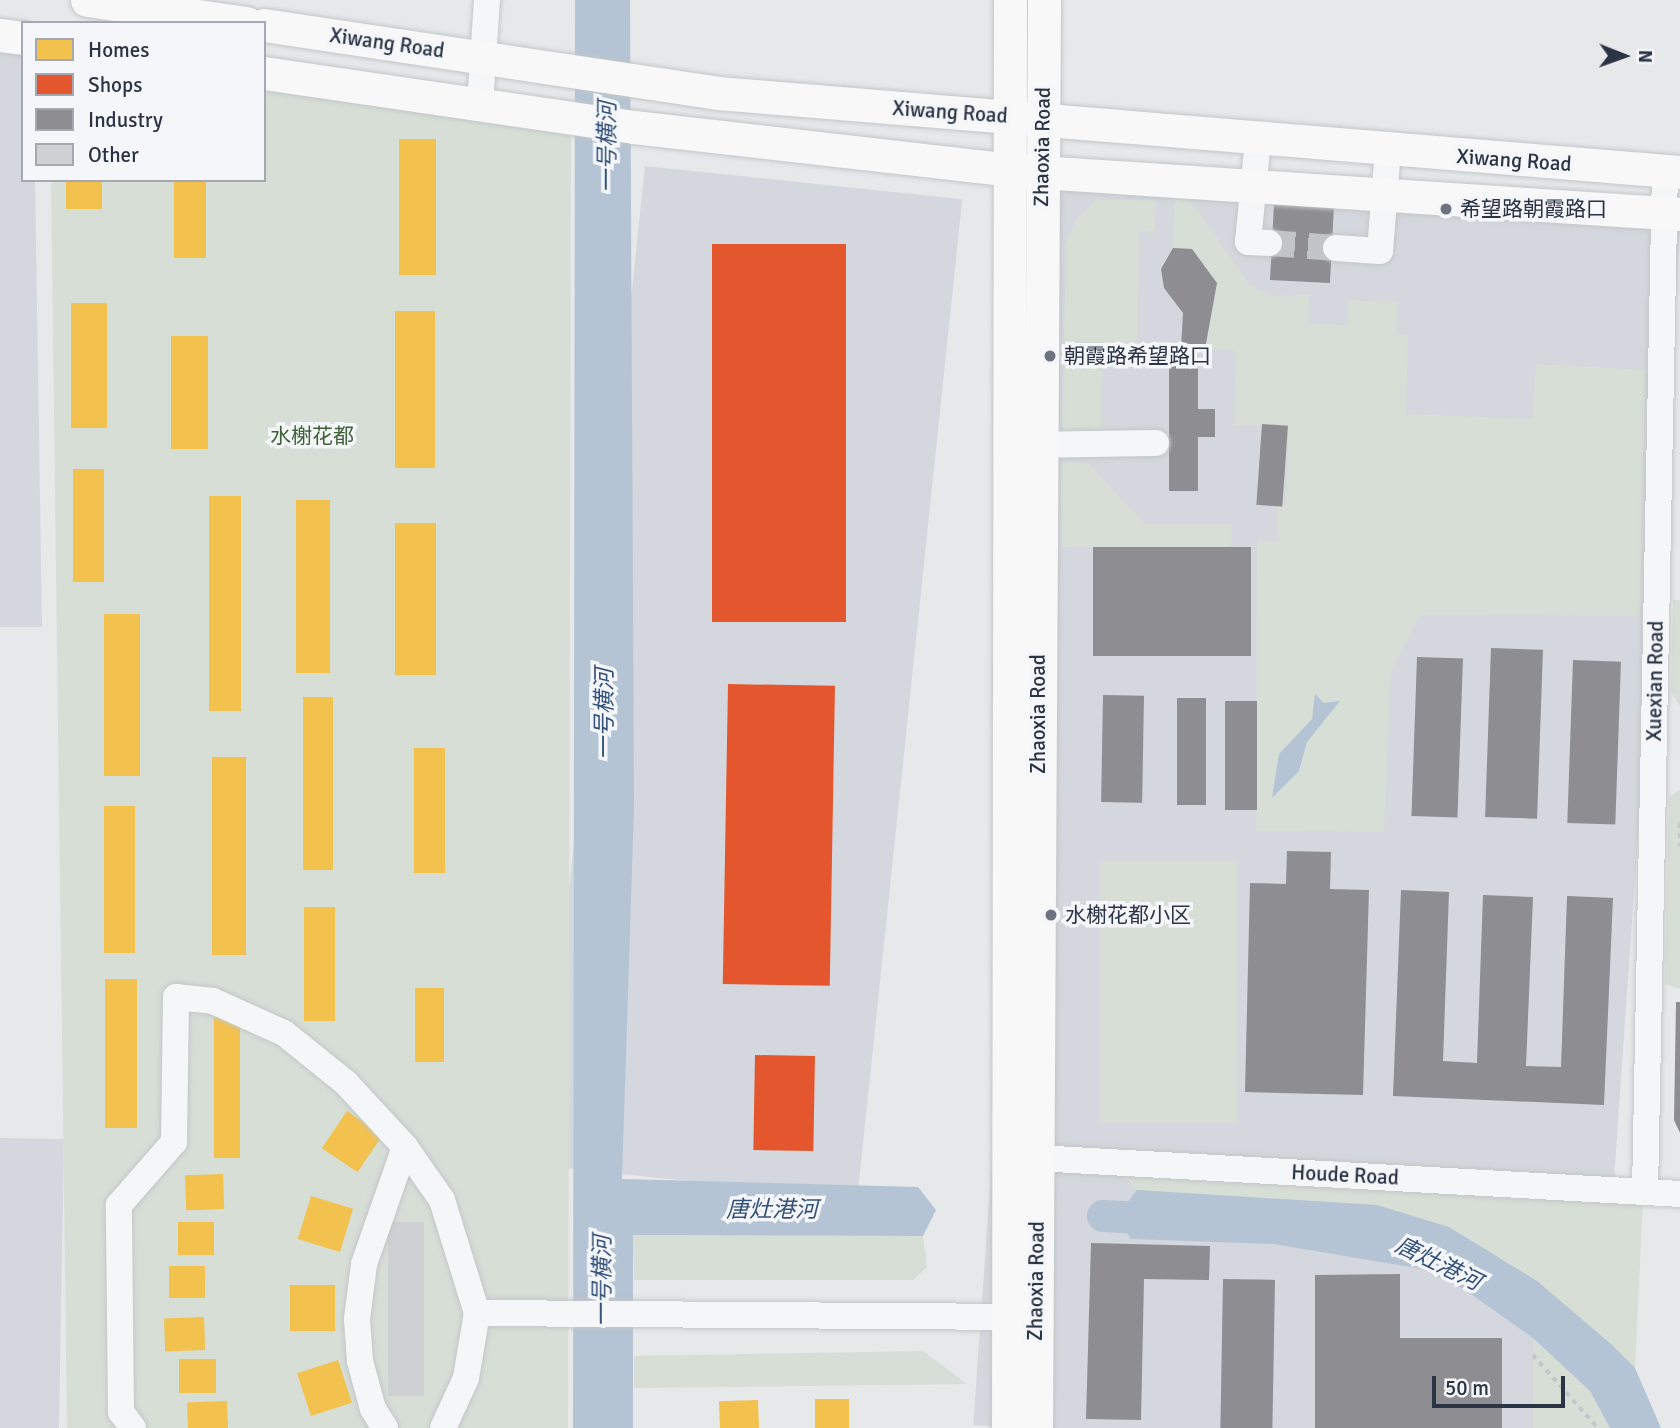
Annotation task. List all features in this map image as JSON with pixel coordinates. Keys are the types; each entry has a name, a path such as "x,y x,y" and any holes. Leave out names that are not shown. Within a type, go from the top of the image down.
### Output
{"main road":[{"path":"87,0 232,21"},
{"name":"Zhaoxia Road","path":"1008,1428 1021,1317 1024,1158 1025,169 1009,117 1010,0"},
{"name":"Zhaoxia Road","path":"1025,169 1043,118 1044,0"},
{"name":"Xiwang Road","path":"266,25 718,93 1043,118 1258,140 1672,172"},
{"path":"0,35 21,38"},
{"name":"Xiwang Road","path":"266,73 634,127 1025,169 1672,213"},
{"name":"Zhaoxia Road","path":"1021,1317 1036,1428"}],"street":[{"path":"480,105 487,0"},
{"path":"1258,140 1248,242 1269,243"},
{"path":"1336,248 1380,251 1388,150"},
{"name":"Xuexian Road","path":"1645,1192 1672,172"},
{"path":"1023,445 1156,443"},
{"path":"133,1428 121,1412 119,1205 174,1142 176,997 213,1001 284,1032 346,1083 405,1147 442,1200 477,1313 466,1378 443,1428"},
{"path":"385,1428 373,1409 360,1361 357,1319 370,1239 405,1147"},
{"name":"Houde Road","path":"1024,1158 1680,1194"},
{"path":"477,1313 1021,1317"}],"path":[{"path":"1680,823 1680,846"},
{"path":"1533,1355 1598,1428"}],"shaded area":[{"path":"0,51 21,54 21,182 35,182 42,627 0,627"},
{"path":"645,166 962,199 857,1199 540,1165"},
{"path":"1060,185 1680,228 1597,1428 1017,1428 973,1425"},
{"path":"0,1138 64,1139 59,1428 0,1428"}],"green space":[{"name":"水榭花都","path":"266,89 571,134 568,1428 67,1428 51,182 266,182"},
{"path":"1175,198 1189,198 1249,284 1270,296 1309,295 1308,323 1347,325 1348,300 1398,302 1396,334 1408,335 1406,414 1532,419 1536,364 1645,370 1640,616 1420,615 1391,671 1384,832 1256,831 1257,541 1277,541 1278,504 1286,504 1288,427 1234,425 1236,350 1205,349 1217,283 1192,249 1173,248"},
{"path":"1097,199 1156,200 1155,231 1139,231 1137,343 1103,343 1101,433 1062,432 1066,244 1077,219"},
{"path":"1061,462 1088,463 1145,524 1232,524 1231,548 1061,547"},
{"path":"1673,600 1680,600 1680,706 1671,692"},
{"path":"1680,790 1680,989 1665,984 1669,797"},
{"path":"1099,861 1237,861 1237,1123 1099,1123"},
{"path":"1115,1169 1643,1200 1635,1368 1537,1281 1377,1205 1137,1190"},
{"path":"633,1235 923,1236 927,1267 913,1280 634,1280"},
{"path":"1533,1338 1590,1391 1610,1428 1533,1428"},
{"path":"923,1351 967,1384 634,1388 634,1356"}],"water":[{"name":"一号横河","path":"575,0 630,0 634,807 622,1179 918,1187 936,1210 923,1236 633,1235 633,1428 573,1428"},
{"path":"1315,694 1324,703 1340,701 1307,742 1299,771 1272,798 1279,754 1312,719"},
{"path":"1137,1190 1377,1205 1449,1227 1537,1281 1611,1344 1635,1368 1661,1428 1610,1428 1590,1391 1533,1338 1464,1289 1422,1269 1274,1244 1131,1239 1116,1217"}],"building: Homes":[{"path":"399,139 436,139 436,275 399,275"},
{"path":"66,182 102,182 102,209 66,209"},
{"path":"174,182 206,182 206,258 174,258"},
{"path":"71,303 107,303 107,428 71,428"},
{"path":"395,311 435,311 435,468 395,468"},
{"path":"171,336 208,336 208,449 171,449"},
{"path":"73,469 104,469 104,582 73,582"},
{"path":"209,496 241,496 241,711 209,711"},
{"path":"296,500 330,500 330,673 296,673"},
{"path":"395,523 436,523 436,675 395,675"},
{"path":"104,614 140,614 140,776 104,776"},
{"path":"303,697 333,697 333,870 303,870"},
{"path":"414,748 445,748 445,873 414,873"},
{"path":"212,757 246,757 246,955 212,955"},
{"path":"104,806 135,806 135,953 104,953"},
{"path":"304,907 335,907 335,1021 304,1021"},
{"path":"105,979 137,979 137,1128 105,1128"},
{"path":"415,988 444,988 444,1062 415,1062"},
{"path":"214,1018 240,1018 240,1158 214,1158"},
{"path":"347,1111 383,1135 357,1172 322,1148"},
{"path":"223,1174 224,1209 186,1210 185,1175"},
{"path":"311,1196 353,1209 340,1252 298,1239"},
{"path":"178,1222 214,1222 214,1255 178,1255"},
{"path":"169,1266 205,1266 205,1298 169,1298"},
{"path":"290,1285 335,1285 335,1331 290,1331"},
{"path":"204,1317 205,1350 165,1351 164,1318"},
{"path":"179,1359 216,1359 216,1393 179,1393"},
{"path":"338,1360 352,1403 311,1416 297,1373"},
{"path":"815,1399 849,1399 849,1428 815,1428"},
{"path":"758,1400 759,1428 720,1428 719,1401"},
{"path":"227,1401 228,1428 188,1428 187,1402"}],"building: Shops":[{"path":"712,244 846,244 846,622 712,622"},
{"path":"728,684 835,686 830,986 723,984"},
{"path":"755,1055 815,1056 813,1151 753,1150"}],"building: Industry":[{"path":"1274,204 1334,207 1330,283 1270,280"},
{"path":"1173,248 1192,249 1217,283 1205,349 1181,348 1183,313 1164,288 1161,269"},
{"path":"1169,353 1198,353 1198,409 1215,409 1215,437 1198,437 1198,491 1169,491"},
{"path":"1262,424 1288,426 1282,507 1256,505"},
{"path":"1093,547 1251,547 1251,656 1093,656"},
{"path":"1491,648 1543,650 1537,819 1485,817"},
{"path":"1417,657 1463,659 1457,818 1411,816"},
{"path":"1573,660 1621,662 1615,825 1567,823"},
{"path":"1103,695 1144,696 1142,803 1101,802"},
{"path":"1177,698 1206,698 1206,805 1177,805"},
{"path":"1225,701 1257,701 1257,810 1225,810"},
{"path":"1287,851 1331,852 1330,889 1369,890 1363,1095 1245,1092 1250,883 1286,884"},
{"path":"1401,890 1449,892 1443,1061 1477,1063 1483,895 1533,897 1526,1066 1561,1067 1567,896 1613,898 1604,1105 1393,1096"},
{"path":"1676,1002 1680,1002 1680,1133 1674,1120"},
{"path":"1091,1243 1210,1246 1209,1280 1144,1279 1141,1420 1086,1419"},
{"path":"1400,1274 1400,1338 1502,1338 1502,1428 1315,1428 1315,1275"},
{"path":"1223,1279 1275,1280 1272,1428 1220,1428"}],"building: Other":[{"path":"388,1222 424,1222 424,1396 388,1396"}],"waterway":[{"name":"唐灶港河","path":"1103,1216 1158,1219"}],"tunnel":[{"path":"1269,243 1336,248"}],"place":[{"name":"希望路朝霞路口","path":"1446,209"},
{"name":"朝霞路希望路口","path":"1050,356"},
{"name":"水榭花都小区","path":"1051,915"}]}
